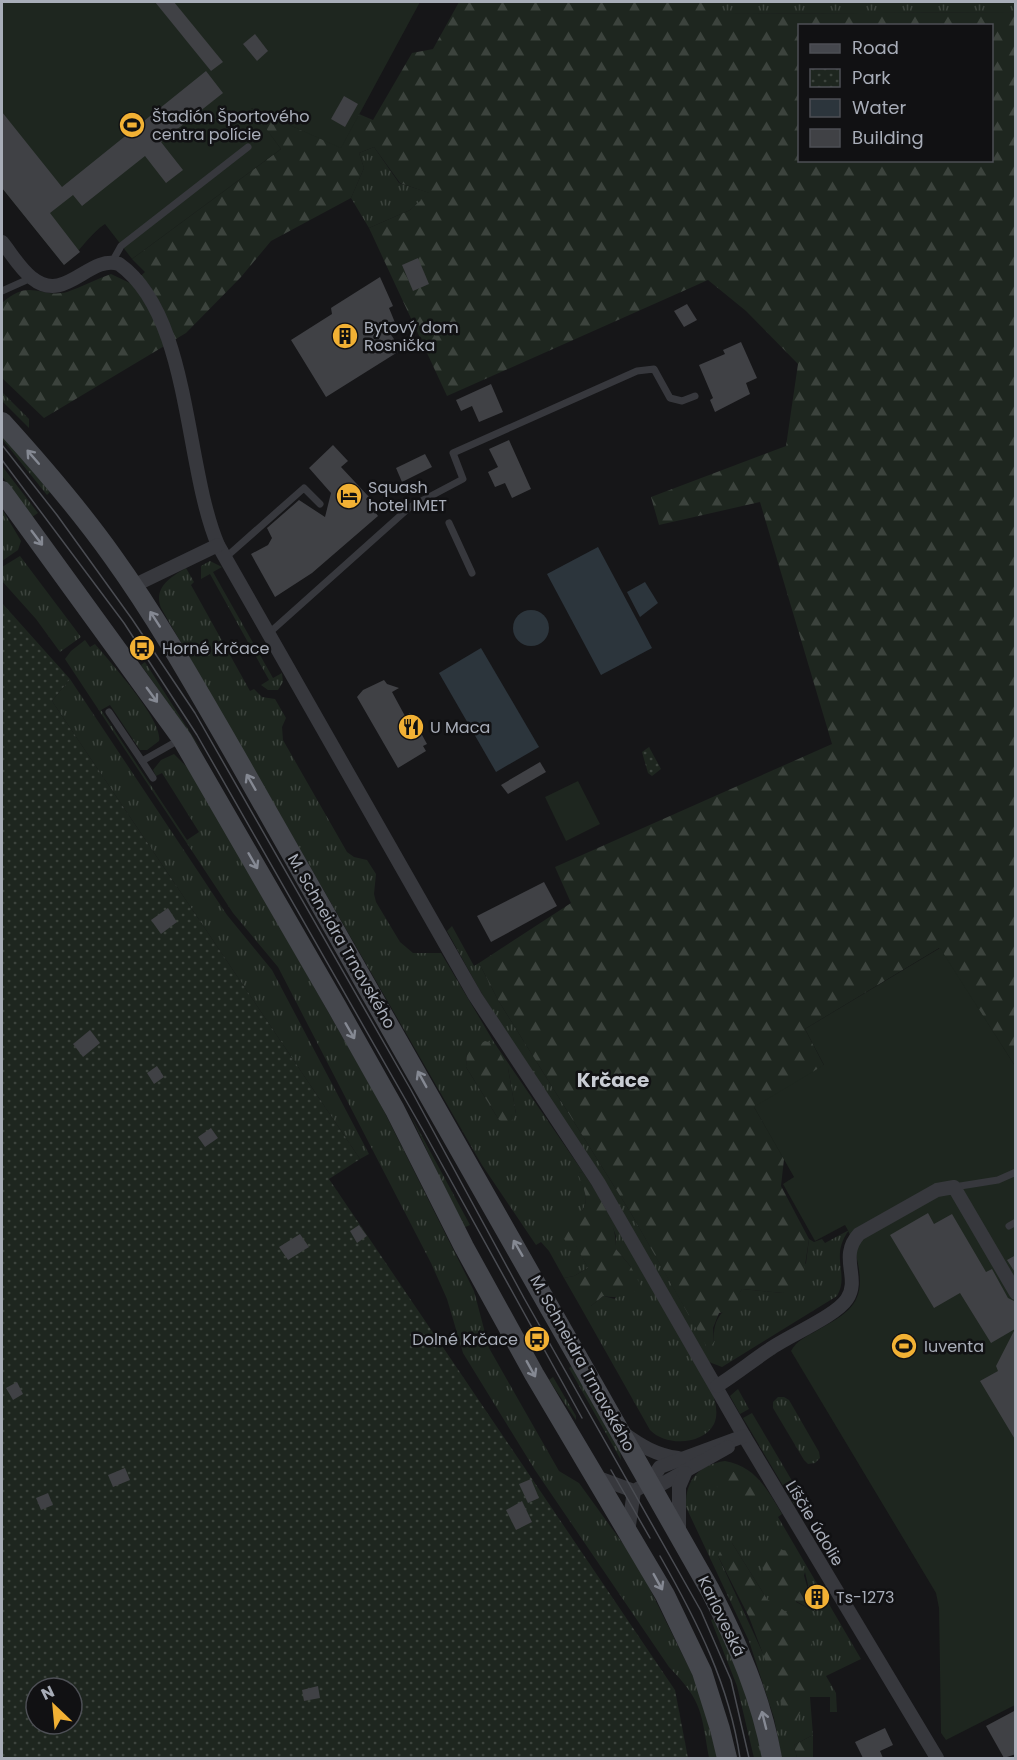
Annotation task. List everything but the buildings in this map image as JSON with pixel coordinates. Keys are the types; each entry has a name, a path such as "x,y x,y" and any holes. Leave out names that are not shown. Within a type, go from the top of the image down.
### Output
{"main road":[{"name":"M. Schneidra Trnavského","path":"2,422 69,500 133,586 238,760 622,1433 642,1487"},
{"path":"2,491 182,739 381,1085 468,1256 665,1595 702,1672 711,1696 727,1758"},
{"name":"Karloveská","path":"642,1487 679,1532 743,1657 764,1717 772,1758"}],"street":[{"path":"2,242 31,278 39,283 59,286 70,283 93,268 112,262"},
{"name":"Líščie údolie","path":"112,262 126,269 155,305 172,346 206,511 225,558 474,996 598,1182 744,1436 937,1758"},
{"path":"133,586 218,545"},
{"path":"717,1386 768,1350 837,1308 847,1299 852,1288 849,1250 859,1234 937,1190 954,1187 1016,1293"},
{"path":"622,1433 654,1452 680,1458"},
{"path":"594,1476 642,1487 662,1484 685,1473 744,1436"},
{"path":"628,1532 642,1487 660,1467 744,1436"},
{"path":"679,1532 680,1487 685,1473"}],"lane":[{"path":"112,262 121,246 248,147"},
{"path":"2,291 31,278"},
{"path":"268,634 410,507 463,479 453,453 637,371 654,369 670,398 682,401 696,396"},
{"path":"225,558 304,488 320,504"},
{"path":"449,523 472,573"},
{"path":"109,712 153,778"},
{"path":"142,762 182,739"},
{"path":"954,1187 998,1180 1016,1172"}],"green space":[{"name":"Štadión Športového centra polície","path":"2,2 420,2 341,148 251,108 281,149 132,259 105,224 64,265 2,188"},
{"path":"459,2 718,2 719,14 1015,12 1015,1066 939,948 805,1029 883,1179 754,1107 784,1159 781,1186 809,1239 802,1285 783,1293 742,1289 738,1296 739,1310 719,1313 713,1328 714,1344 708,1349 632,1215 498,1000 479,963 571,903 555,867 832,744 760,502 659,525 651,497 786,446 798,364 746,311 708,280 447,396 369,228 410,210 429,193 400,183 374,147 359,153 364,168 351,198 271,241 241,277 186,333 44,418 2,378 2,303 12,295 28,290 50,293 67,292 111,274 132,284 145,272 132,259 281,149 250,108 341,147 359,114 373,120 412,53 433,49"},
{"path":"718,2 1015,2 1016,12 718,14"},
{"path":"374,147 399,183 430,193 410,210 369,228 351,198 364,168 359,153"},
{"path":"2,392 29,419 29,428 2,401"},
{"path":"2,435 50,492 47,495 2,439"},
{"path":"2,466 38,513 32,517 2,476"},
{"path":"2,509 21,541 18,550 2,561"},
{"path":"20,556 81,637 60,652 36,619 2,581 2,567"},
{"path":"210,561 222,567 213,572 273,678 282,673 283,682 278,690 268,690 261,685 269,680 210,574 201,579 201,566"},
{"path":"186,568 194,582 191,585 250,691 254,689 262,697 275,699 286,718 282,727 283,740 347,852 354,857 367,860 376,874 374,894 376,902 400,942 413,953 441,953 495,1044 583,1172 579,1173 586,1197 585,1206 582,1211 568,1211 576,1245 588,1268 574,1276 564,1278 549,1251 541,1242 536,1245 482,1165 161,608 159,594 161,588 169,579","holes":["467,1052 508,1068 516,1114 499,1120 466,1067"]},
{"path":"2,603 70,679 52,701 360,1159 329,1179 675,1690 688,1758 2,1758"},
{"path":"85,640 90,647 95,644 145,706 158,732 159,741 147,750 140,750 110,705 101,710 187,840 199,832 162,773 156,776 153,770 161,760 174,754 190,770 378,1099 474,1291 489,1348 559,1471 579,1483 637,1563 697,1684 718,1758 709,1758 702,1718 694,1699 669,1667 535,1470 463,1353 447,1299 431,1263 278,967 233,913 65,659"},
{"path":"145,662 204,754 141,665"},
{"path":"70,679 227,915 272,970 369,1154 360,1159 52,701"},
{"path":"649,747 661,769 652,776 648,773 642,752"},
{"path":"578,781 600,824 566,841 545,797"},
{"path":"452,926 474,966 479,963 498,1000 632,1215 708,1348 714,1344 715,1325 718,1318 742,1289 783,1293 806,1263 809,1239 814,1242 822,1239 825,1243 849,1230 841,1249 842,1280 837,1296 722,1367 709,1362 479,989 447,931"},
{"name":"Iuventa","path":"940,948 1015,1066 1015,1705 946,1740 941,1733 939,1608 936,1593 791,1351 802,1339 837,1319 852,1306 857,1298 860,1278 853,1244 845,1225 815,1241 783,1184 794,1177 754,1107 824,1065 805,1029"},
{"path":"485,1041 495,1044 508,1068 516,1114 509,1125 499,1120 466,1067 467,1051"},
{"path":"410,1114 470,1225 463,1228"},
{"path":"583,1172 610,1218 616,1249 631,1267 641,1286 624,1296 603,1296 591,1306 580,1306 564,1278 574,1276 588,1268 576,1246 569,1248 558,1227 558,1216 568,1211 582,1211 585,1206 585,1192 578,1173"},
{"path":"606,1209 712,1391 716,1407 714,1424 708,1431 692,1440 665,1439 650,1430 580,1306 591,1306 603,1296 615,1299 631,1267 616,1249 616,1236"},
{"path":"574,1365 620,1450 621,1460 569,1368"},
{"path":"553,1377 576,1416 576,1420 549,1380"},
{"path":"738,1389 749,1409 740,1414 730,1396"},
{"path":"778,1397 789,1400 819,1452 820,1458 815,1463 808,1464 804,1460 773,1408 773,1402"},
{"path":"752,1413 804,1501 795,1506 743,1418"},
{"path":"725,1461 744,1468 752,1473 765,1488 782,1514 778,1517 861,1659 826,1676 836,1693 837,1712 830,1712 830,1697 810,1697 813,1735 794,1745 797,1758 782,1758 774,1718 749,1641 686,1507 688,1489 695,1476 707,1466","holes":["732,1543 767,1599 766,1660 718,1556","805,1572 814,1611 796,1602"]},
{"path":"714,1469 737,1473 751,1480 763,1499 754,1506 708,1482 705,1475"},
{"path":"724,1542 732,1543 767,1599 810,1628 813,1653 811,1676 806,1698 796,1721 787,1718 749,1617 718,1556"},
{"path":"766,1550 795,1552 815,1611 789,1597 768,1578 760,1560"},
{"path":"713,1619 730,1649 744,1686 762,1758 754,1758 737,1686 711,1620"},
{"path":"813,1735 813,1758 797,1758 794,1745"}],"water":[{"path":"598,547 652,648 601,675 547,574"},
{"path":"645,582 658,603 640,617 627,592"},
{"path":"531,610 543,616 549,628 543,640 531,646 519,640 513,628 519,616"},
{"path":"481,648 539,747 496,772 439,673"}],"tram line":[{"path":"2,445 57,515 132,619 195,713 411,1090 524,1298 701,1611 731,1680 749,1758"},
{"path":"2,460 124,623 197,735 424,1132 582,1418"},
{"path":"611,1470 650,1538"},
{"path":"660,1556 699,1629 720,1679 740,1758"}],"place":[{"name":"Štadión Športového centra polície","path":"132,125"},
{"name":"Bytový dom Rosnička","path":"345,336"},
{"name":"Squash hotel IMET","path":"349,496"},
{"name":"Horné Krčace","path":"142,648"},
{"name":"U Maca","path":"411,727"},
{"name":"Dolné Krčace","path":"537,1339"},
{"name":"Iuventa","path":"904,1346"},
{"name":"Ts-1273","path":"817,1597"}],"district":[{"name":"Krčace","path":"613,1080"}]}
